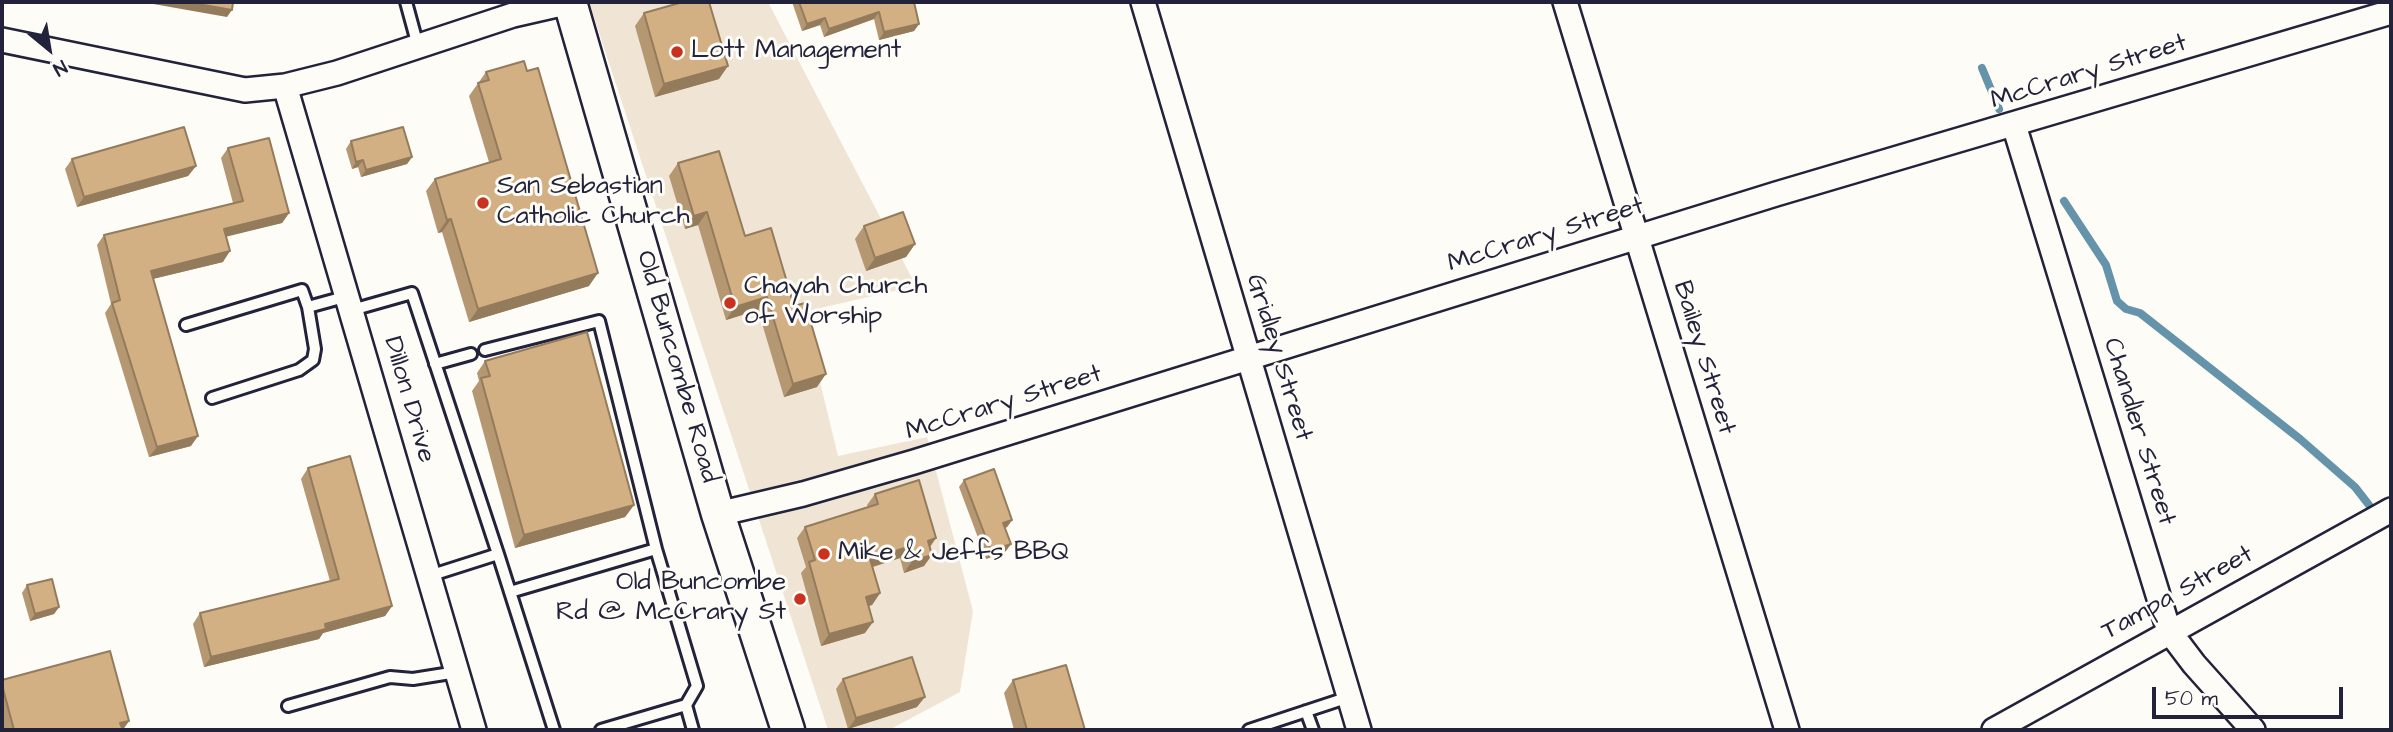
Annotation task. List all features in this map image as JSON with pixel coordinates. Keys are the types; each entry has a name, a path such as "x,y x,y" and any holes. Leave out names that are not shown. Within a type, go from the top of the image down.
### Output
{"street":[{"path":"2,40 235,89 285,86 418,46 511,9 570,2"},
{"name":"Old Buncombe Road","path":"570,2 718,514 788,730"},
{"name":"Gridley Street","path":"1143,2 1359,730"},
{"name":"Bailey Street","path":"1565,2 1787,730"},
{"name":"McCrary Street","path":"718,514 803,494 914,462 1638,237 2391,12"},
{"name":"Dillon Drive","path":"285,86 474,730"},
{"name":"Chandler Street","path":"2014,125 2169,631 2194,664 2253,730"},
{"name":"Tampa Street","path":"1994,730 2391,510"}],"lane":[{"path":"406,2 418,46"},
{"path":"187,325 302,290 308,307 315,349 313,360 299,370 212,398"},
{"path":"308,307 412,293 554,730"},
{"path":"485,350 599,321 656,549 697,686 685,705 601,730"},
{"path":"435,364 471,354"},
{"path":"510,592 656,549"},
{"path":"429,576 498,554"},
{"path":"288,705 390,677 413,679 457,672"},
{"path":"1249,730 1349,697"},
{"path":"685,705 693,730"},
{"path":"1306,712 1313,730"}],"shaded area":[{"path":"589,2 768,2 916,286 803,312 838,456 927,437 973,611 960,692 889,730 828,730"}],"building":[{"path":"187,2 233,2 232,10"},
{"name":"Lott Management","path":"683,2 709,2 728,66 664,84 644,13"},
{"path":"799,2 914,2 919,24 884,32 879,12 829,29 825,18 807,24"},
{"name":"San Sebastian Catholic Church","path":"524,61 527,71 538,68 598,273 478,309 451,219 447,220 435,179 501,159 478,83 489,80 486,72"},
{"path":"184,127 196,166 84,197 72,159"},
{"path":"403,127 412,157 366,170 363,160 356,162 351,141"},
{"path":"269,138 289,213 224,229 230,251 151,271 198,436 157,447 112,303 120,300 104,235 243,201 228,148"},
{"path":"719,151 745,236 771,228 794,306 805,303 826,374 793,384 767,297 735,307 707,212 694,216 678,163"},
{"path":"903,212 915,244 875,258 864,226"},
{"path":"587,332 634,505 524,535 481,378 490,376 485,361"},
{"path":"350,456 392,606 325,624 326,629 211,657 200,613 339,579 308,468"},
{"path":"994,469 1012,520 1003,523 1011,544 991,551 964,480"},
{"path":"919,480 936,538 928,541 932,555 912,561 908,547 870,559 880,593 866,597 873,622 829,634 809,562 815,560 805,527 878,504 875,494"},
{"path":"52,579 59,607 35,614 27,585"},
{"path":"110,651 129,721 120,723 123,730 14,730 2,680"},
{"path":"912,657 925,697 856,718 843,679"},
{"path":"1066,665 1085,730 1027,730 1013,680"}],"waterway":[{"path":"1982,68 1999,109"},
{"path":"2064,201 2106,265 2117,301 2126,309 2140,313 2300,439 2355,487 2369,505"}],"place":[{"name":"Lott Management","path":"677,52"},
{"name":"San Sebastian Catholic Church","path":"483,203"},
{"name":"Chayah Church of Worship","path":"730,303"},
{"name":"Mike & Jeffs BBQ","path":"824,554"},
{"name":"Old Buncombe Rd @ McCrary St","path":"800,599"}]}
